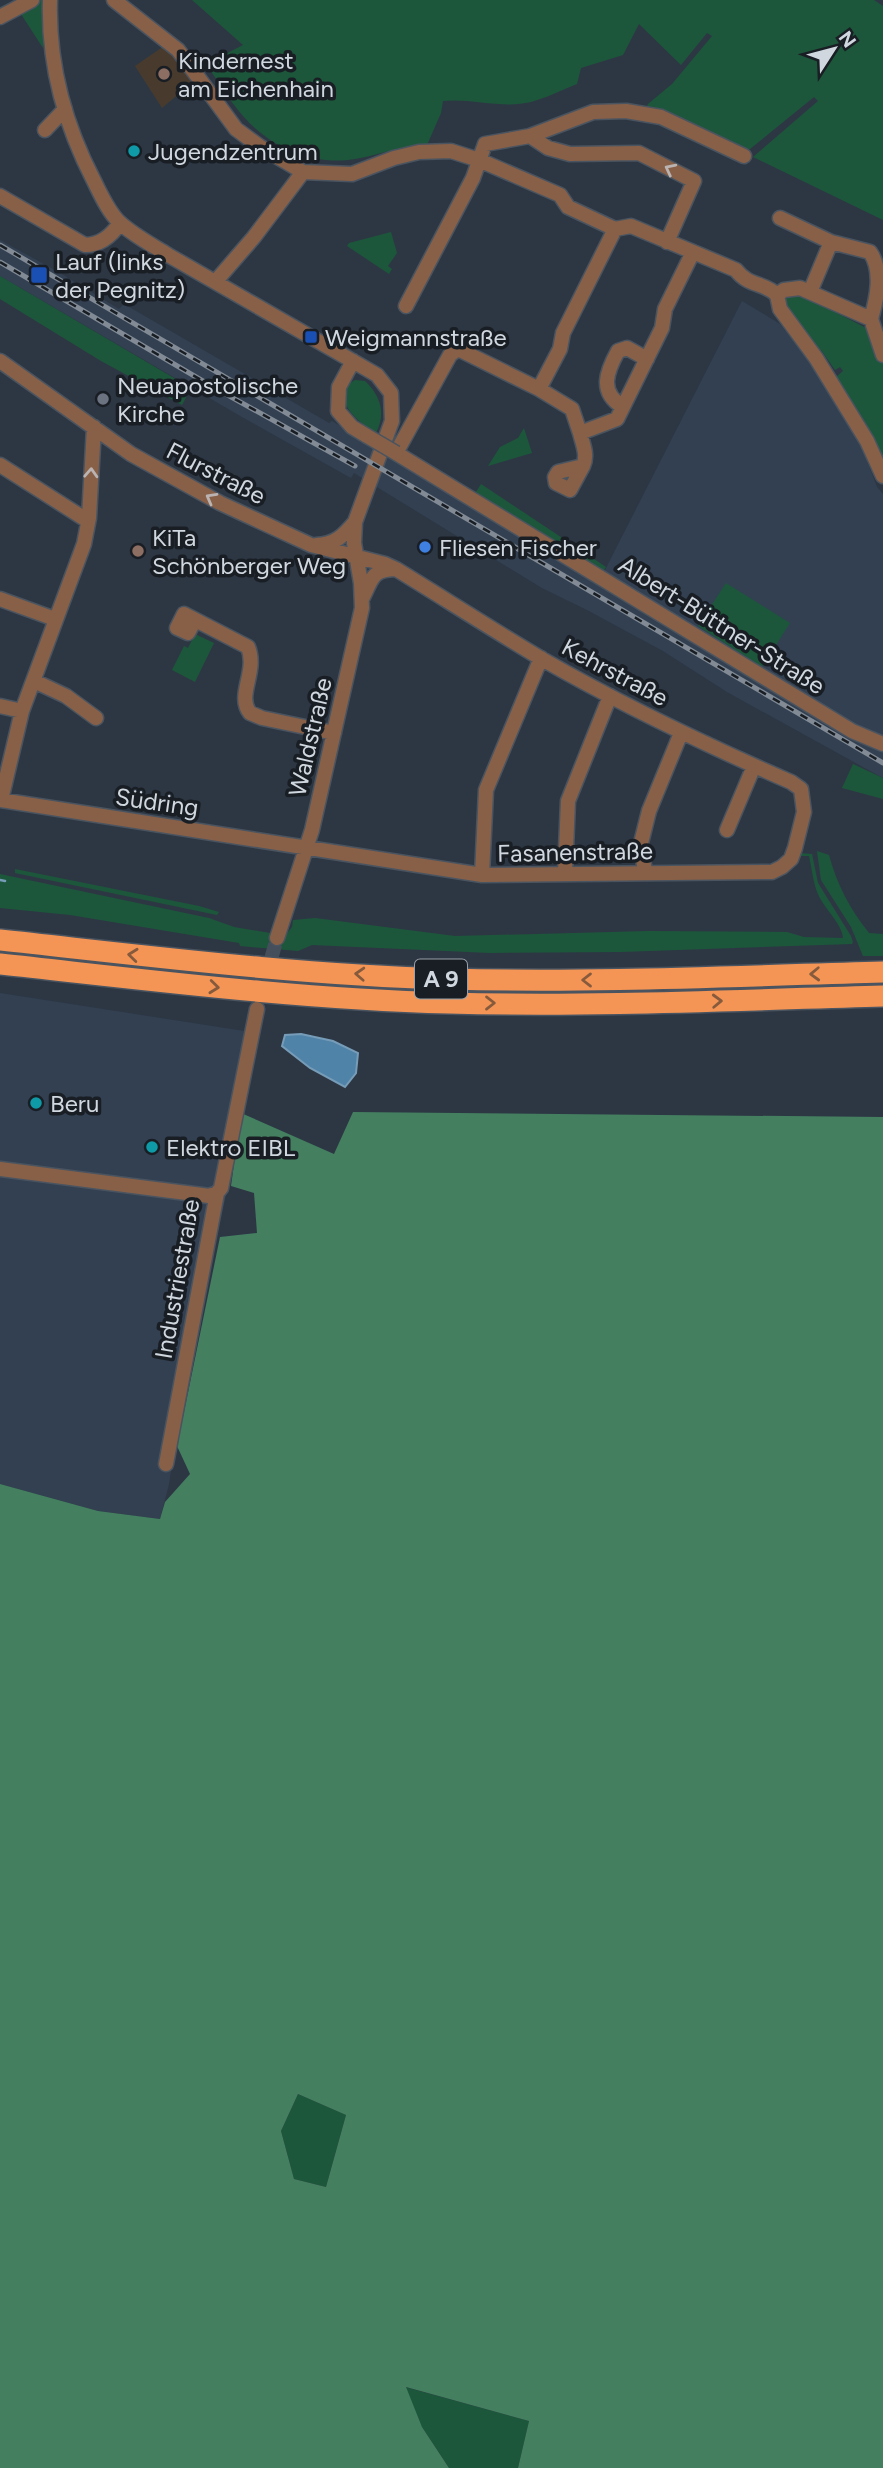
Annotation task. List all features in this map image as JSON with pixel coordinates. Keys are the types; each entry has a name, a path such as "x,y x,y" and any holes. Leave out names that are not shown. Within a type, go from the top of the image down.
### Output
{"highway":[{"name":"A 9","path":"0,940 249,968 447,979 621,980 883,972"},
{"name":"A 9","path":"0,964 246,991 448,1003 618,1003 883,996"}],"street":[{"path":"0,17 33,0"},
{"path":"50,0 52,53 65,109 84,163 106,204 120,223 158,248 377,375 391,393 392,421 355,522 356,550"},
{"path":"114,0 178,50 236,129 303,172 352,173 419,152 452,151 560,195 568,207 615,229 631,226 736,270 744,280 772,290 777,295 779,309 816,358 867,441 883,476"},
{"path":"45,130 65,109"},
{"path":"406,306 474,178 485,144 530,136 593,111 626,111 661,117 744,156"},
{"path":"530,136 548,148 570,154 639,153 694,181 667,242"},
{"path":"216,281 254,237 303,172"},
{"path":"0,196 85,245 96,245 120,223"},
{"path":"780,218 831,242 870,252 874,258 877,296 871,319 883,355"},
{"path":"539,389 559,349 563,332 615,229"},
{"path":"810,292 831,242"},
{"path":"580,433 617,419 662,328 665,309 693,253"},
{"path":"777,295 784,290 800,288 871,319"},
{"path":"624,407 615,402 606,374 618,351 627,348 647,359"},
{"path":"396,453 450,355 458,349 539,389 572,409 586,455 583,466"},
{"name":"Albert-Büttner-Straße","path":"353,360 339,387 338,411 352,427 852,732 883,744"},
{"name":"Flurstraße","path":"0,361 131,454 220,503 311,545 356,550"},
{"path":"1,800 22,711 84,544 89,519 93,427"},
{"path":"0,465 89,519"},
{"path":"311,545 334,542 355,522"},
{"name":"Kehrstraße","path":"356,550 396,569 541,658 610,696 681,733 791,782 801,789 804,811"},
{"name":"Waldstraße","path":"277,937 308,846 354,645 362,598 356,550"},
{"path":"362,598 374,575 382,570 396,569"},
{"path":"0,600 55,619"},
{"path":"195,620 248,647 253,659 244,698 250,713 334,733"},
{"path":"482,875 486,790 541,658"},
{"path":"34,681 65,696 96,718"},
{"path":"565,873 568,801 610,696"},
{"path":"0,706 22,711"},
{"path":"645,873 641,843 649,811 681,733"},
{"path":"727,830 754,766"},
{"name":"Südring","path":"1,800 157,826 308,846"},
{"name":"Fasanenstraße","path":"308,846 482,875 772,872 791,859 804,811"},
{"path":"217,1193 257,1009"},
{"name":"Industriestraße","path":"0,1169 209,1196 217,1193"},
{"name":"Industriestraße","path":"166,1464 217,1193"}],"shaded area":[{"name":"Kindernest am Eichenhain","path":"164,46 194,81 162,108 135,66"},
{"path":"0,240 119,309 124,304 329,423 332,421 650,618 800,707 883,749 883,778 727,692 663,651 542,588 354,473 351,478 0,276"},
{"path":"742,301 780,324 811,363 861,445 877,487 883,494 883,735 860,731 604,572"},
{"path":"0,993 244,1031 230,1177 183,1392 169,1484 160,1519 98,1511 0,1484"}],"green space":[{"path":"43,0 43,48 19,11"},
{"path":"192,0 874,0 883,6 883,220 753,157 818,101 814,97 750,149 742,152 644,112 648,104 672,84 712,36 707,33 681,65 639,24 623,55 581,68 577,84 520,104 443,101 441,113 427,145 348,160 333,160 304,156 291,151 265,136 243,116 206,64 243,45"},
{"path":"391,232 397,253 388,266 392,269 389,274 347,246 349,243"},
{"path":"0,276 191,388 182,405 101,361 0,299"},
{"path":"796,292 870,330 883,363 883,464 836,377 843,371 840,367 835,370 821,350 817,352 784,307 783,295"},
{"path":"355,380 365,381 378,399 381,419 376,433 355,416 345,401 347,387"},
{"path":"524,428 532,453 488,466 500,447 518,438"},
{"path":"481,484 606,567 603,572 478,495 476,492"},
{"path":"726,583 790,623 762,667 698,626"},
{"path":"195,634 214,643 195,682 172,670 184,646 188,648"},
{"path":"853,764 883,778 883,799 842,788"},
{"path":"817,851 829,855 845,896 869,933 883,934 883,956 863,956 851,927 821,880"},
{"path":"799,853 812,854 818,883 851,936 852,944 621,952 490,953 312,945 298,951 240,946 239,943 70,915 0,908 0,874 209,918 234,927 270,933 270,937 283,938 292,927 293,920 315,918 455,936 648,931 787,932 804,937 843,938 840,927 818,894 809,856 798,856"},
{"path":"15,869 219,912 217,915 15,873"},
{"path":"353,1112 883,1117 883,2468 518,2468 529,2421 406,2387 422,2427 449,2468 0,2468 0,1484 98,1511 160,1519 165,1502 190,1474 177,1446 220,1237 257,1233 254,1193 231,1186 241,1113 334,1154","holes":["298,2094 346,2115 326,2187 294,2179 281,2131"]},
{"path":"298,2094 346,2115 326,2187 294,2179 281,2131"},
{"path":"405,2387 529,2421 518,2468 449,2468 422,2427"}],"water":[{"path":"301,1034 333,1041 358,1053 356,1073 345,1087 310,1068 282,1046 285,1035"}],"waterway":[{"path":"0,880 5,881"}],"tunnel":[{"path":"260,998 277,938"}],"railway":[{"path":"0,245 883,763"},
{"path":"0,262 208,384 355,466"}],"place":[{"name":"Kindernest am Eichenhain","path":"164,74"},
{"name":"Jugendzentrum","path":"134,151"},
{"name":"Lauf (links der Pegnitz)","path":"39,275"},
{"name":"Weigmannstraße","path":"311,337"},
{"name":"Neuapostolische Kirche","path":"103,399"},
{"name":"Fliesen Fischer","path":"425,547"},
{"name":"KiTa Schönberger Weg","path":"138,551"},
{"name":"Beru","path":"36,1103"},
{"name":"Elektro EIBL","path":"152,1147"}]}
